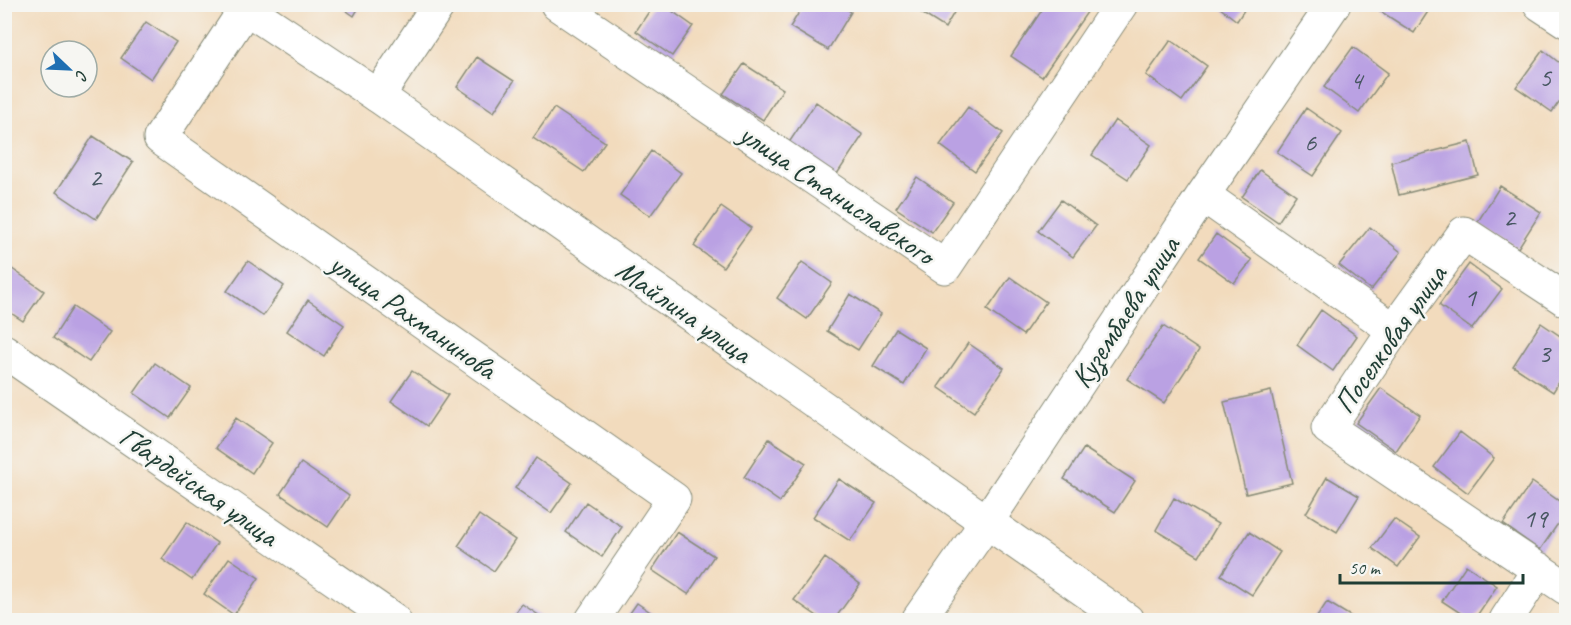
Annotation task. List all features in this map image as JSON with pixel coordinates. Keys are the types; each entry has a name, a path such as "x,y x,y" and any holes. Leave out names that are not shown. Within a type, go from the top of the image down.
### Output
{"street":[{"path":"378,96 439,4"},
{"name":"улица Станиславского","path":"557,4 945,267 1121,4"},
{"name":"Кузембаева улица","path":"918,621 986,523 1203,195 1334,4"},
{"path":"1540,4 1566,21"},
{"name":"Майлина улица","path":"243,6 378,96 1127,621"},
{"name":"улица Рахманинова","path":"243,6 160,138 674,499 592,621"},
{"path":"1203,195 1394,330"},
{"name":"Поселковая улица","path":"1566,300 1464,233 1394,330 1328,428 1566,588"},
{"name":"Гвардейская улица","path":"4,351 394,621"},
{"path":"1506,621 1539,569"}],"building":[{"path":"337,4 361,4 354,16"},
{"path":"654,4 662,4 693,26 672,56 636,31"},
{"path":"804,4 839,4 851,12 828,50 790,27"},
{"path":"907,4 959,4 945,28"},
{"path":"1046,4 1085,4 1090,8 1042,77 1011,56"},
{"path":"1215,4 1248,4 1237,21"},
{"path":"1380,4 1433,4 1414,33 1377,9"},
{"path":"146,22 176,42 151,79 121,58"},
{"path":"1171,40 1207,66 1182,101 1146,75"},
{"path":"1353,47 1388,73 1359,113 1324,87"},
{"path":"1543,50 1566,68 1566,92 1552,112 1516,87"},
{"path":"477,57 514,81 494,112 457,87"},
{"path":"744,64 783,89 763,120 723,94"},
{"path":"816,102 863,135 835,177 788,144"},
{"path":"968,107 1003,133 975,171 940,145"},
{"path":"554,108 605,142 584,172 533,138"},
{"path":"1306,108 1342,133 1313,176 1277,152"},
{"path":"1115,120 1151,145 1128,179 1092,155"},
{"path":"93,136 133,162 96,219 56,192"},
{"path":"1470,142 1478,175 1399,195 1391,162"},
{"path":"651,151 681,173 650,216 620,195"},
{"path":"1260,170 1296,195 1278,222 1242,197"},
{"path":"917,177 953,202 932,232 896,208"},
{"path":"1500,186 1541,212 1518,248 1477,223"},
{"path":"1061,200 1096,226 1073,257 1038,231"},
{"path":"721,207 751,228 723,267 694,246"},
{"path":"1370,227 1401,252 1371,290 1339,265"},
{"path":"1216,234 1252,260 1234,283 1199,258"},
{"path":"248,261 284,286 263,316 227,291"},
{"path":"802,262 832,283 807,319 777,298"},
{"path":"5,264 44,291 23,321 5,309"},
{"path":"1469,264 1502,289 1472,329 1439,305"},
{"path":"1010,277 1046,302 1023,335 987,310"},
{"path":"850,294 881,314 858,350 827,331"},
{"path":"308,300 344,325 324,356 287,331"},
{"path":"73,307 110,332 89,362 53,338"},
{"path":"1321,310 1357,336 1333,371 1297,345"},
{"path":"1541,323 1566,340 1566,371 1553,392 1513,366"},
{"path":"1163,326 1199,350 1164,403 1127,379"},
{"path":"896,329 926,348 904,385 873,366"},
{"path":"968,343 1004,368 974,412 938,387"},
{"path":"155,363 191,388 170,418 134,393"},
{"path":"412,371 448,395 427,426 391,401"},
{"path":"1381,388 1420,415 1396,451 1356,423"},
{"path":"1271,391 1292,483 1246,494 1224,402"},
{"path":"236,418 272,443 252,473 216,448"},
{"path":"1460,432 1494,458 1468,493 1434,467"},
{"path":"769,439 806,463 780,502 744,477"},
{"path":"1084,448 1135,481 1115,512 1064,479"},
{"path":"536,458 572,483 551,513 515,488"},
{"path":"301,463 349,496 328,527 280,494"},
{"path":"1327,477 1359,496 1337,532 1306,513"},
{"path":"839,479 876,503 850,541 813,517"},
{"path":"1532,482 1566,506 1566,512 1540,550 1503,524"},
{"path":"1174,498 1218,524 1199,556 1156,530"},
{"path":"586,502 622,527 602,557 566,532"},
{"path":"479,515 515,540 494,571 458,546"},
{"path":"1394,519 1420,537 1398,567 1372,548"},
{"path":"187,522 217,543 192,580 162,559"},
{"path":"677,532 714,556 688,594 652,570"},
{"path":"1249,532 1280,552 1252,595 1221,575"},
{"path":"229,558 259,578 234,615 204,594"},
{"path":"825,558 860,584 834,620 823,620 794,600"},
{"path":"1466,565 1497,586 1474,620 1442,601"},
{"path":"1327,602 1357,620 1315,620"},
{"path":"637,603 662,620 625,620"},
{"path":"522,604 546,620 510,620"}]}
